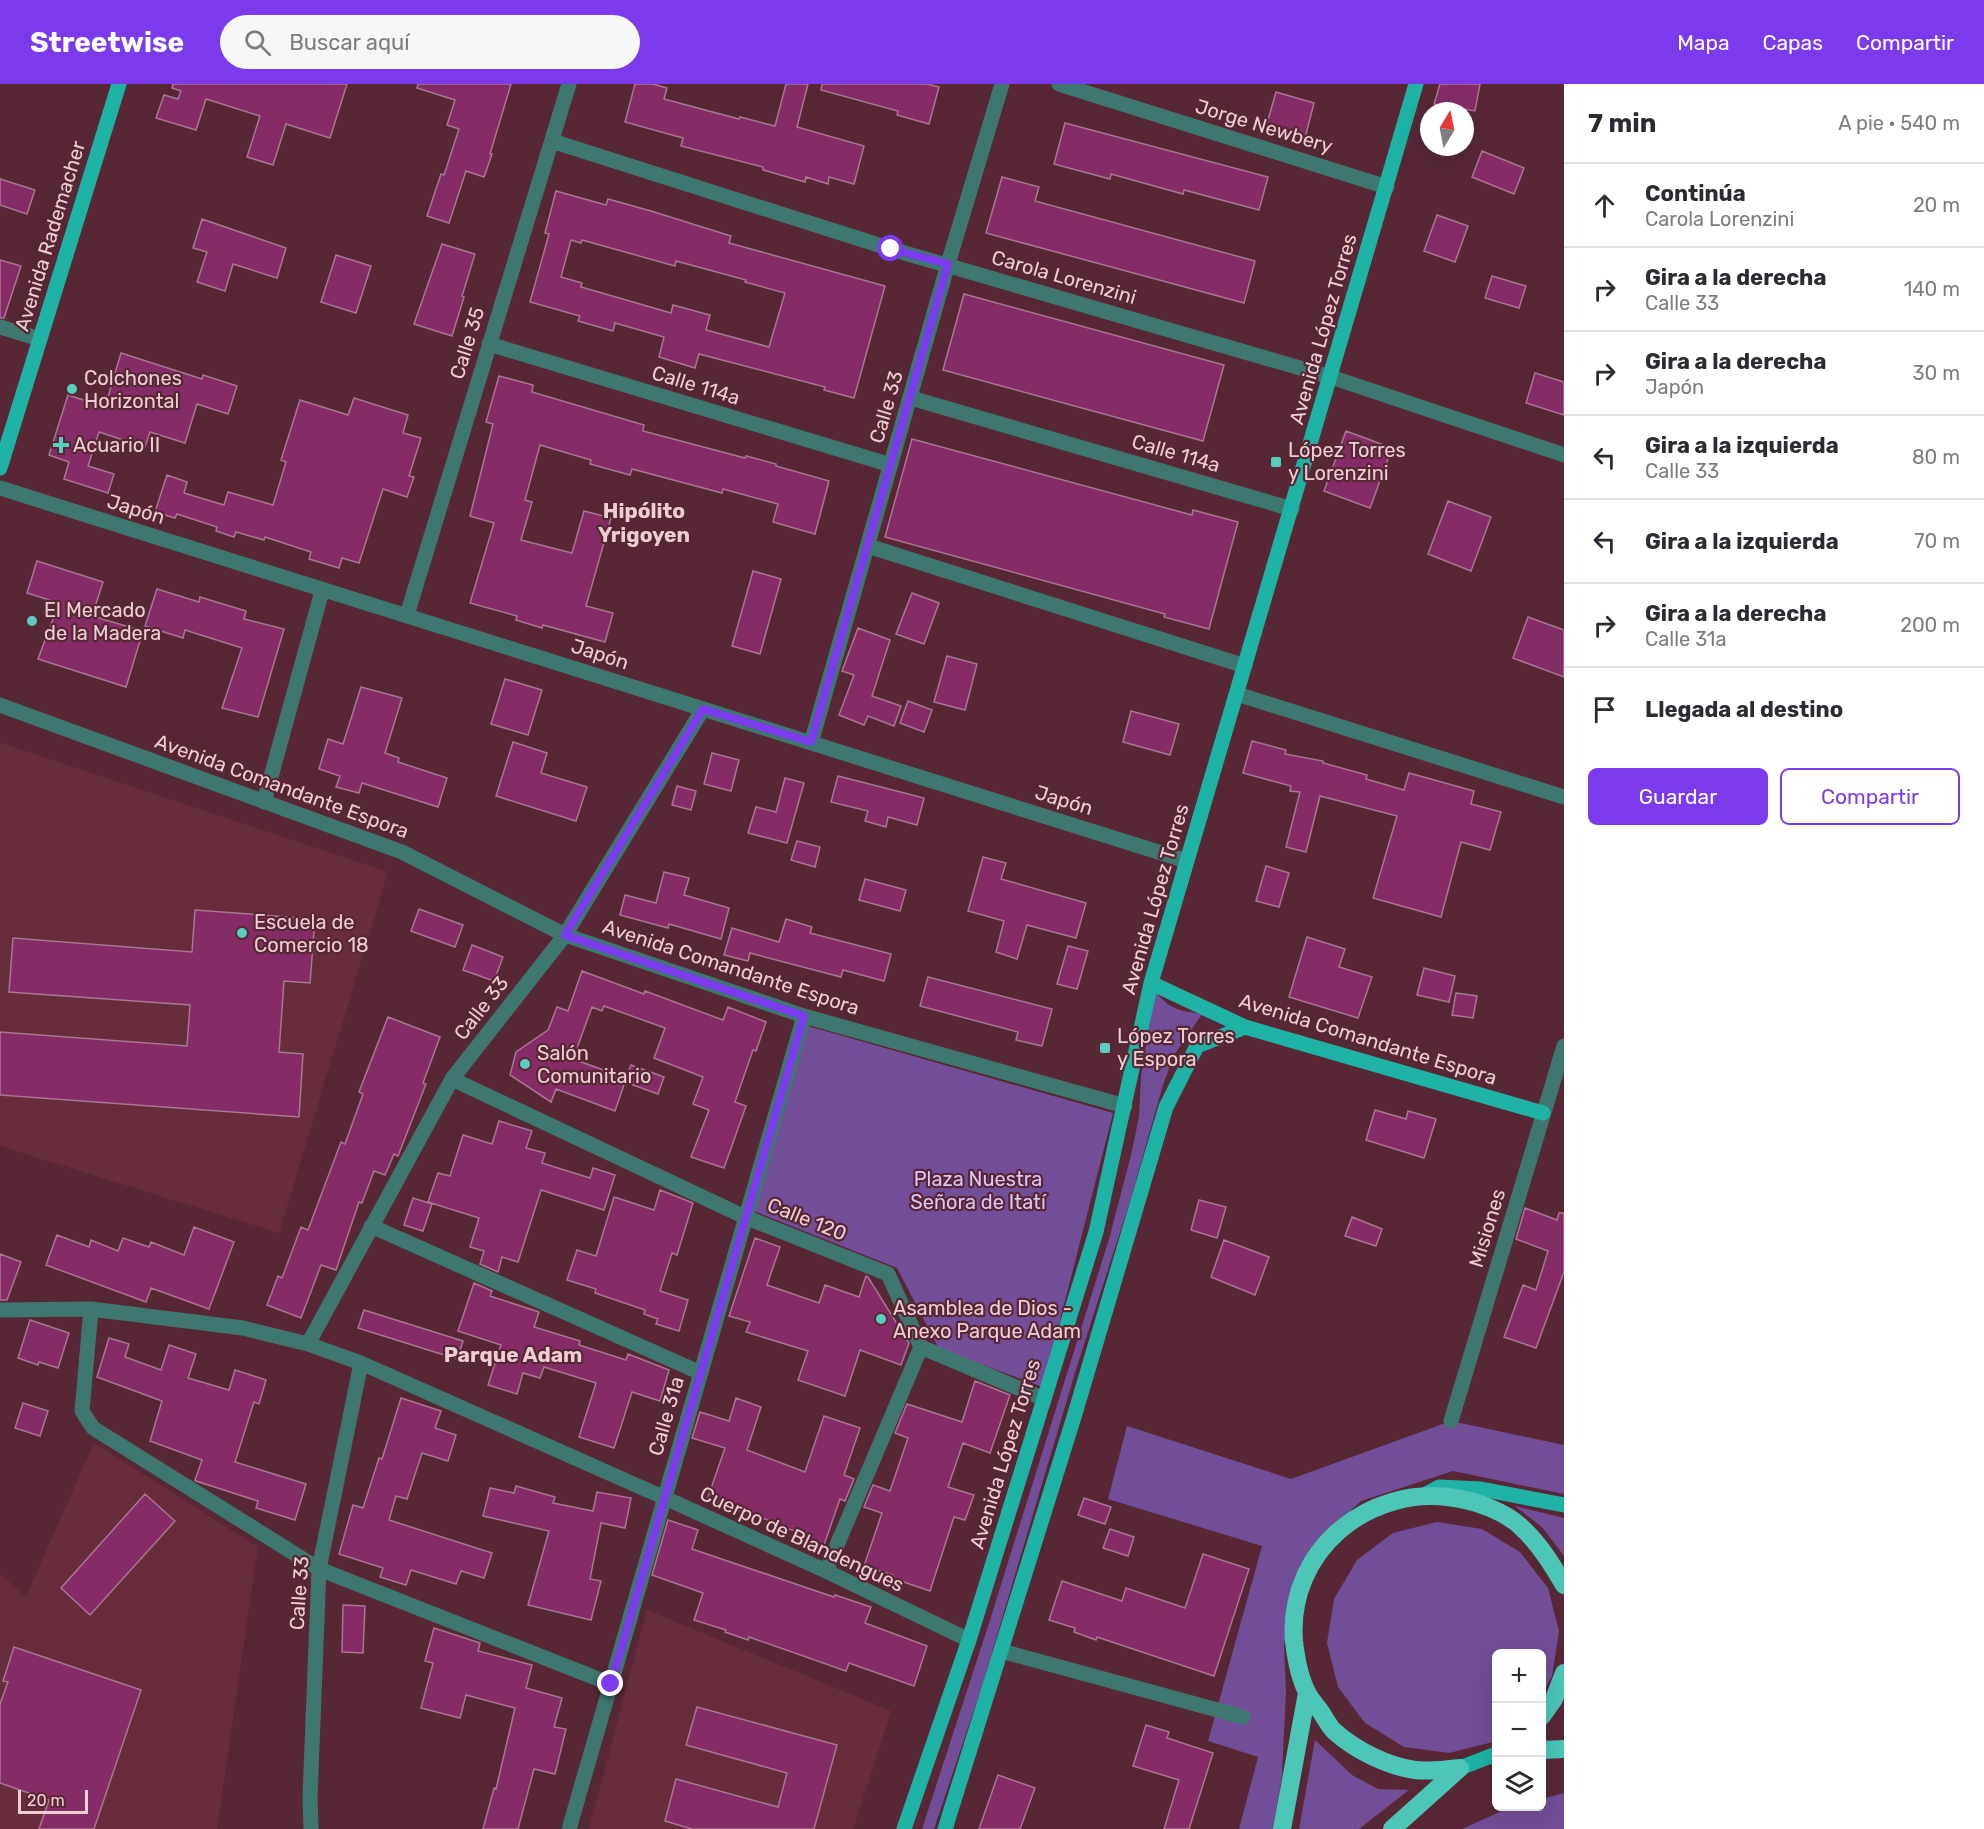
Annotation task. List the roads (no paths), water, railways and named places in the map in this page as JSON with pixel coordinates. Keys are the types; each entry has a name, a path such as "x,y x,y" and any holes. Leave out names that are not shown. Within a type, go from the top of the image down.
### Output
{"highway":[{"path":"1460,1768 1415,1770 1371,1757 1333,1730 1307,1693 1296,1661 1293,1627 1299,1593 1312,1562 1333,1535 1360,1514 1404,1497 1443,1496 1481,1503 1520,1525 1550,1559 1564,1585"},
{"path":"1546,1710 1554,1699 1564,1673"},
{"path":"1282,1829 1307,1693"},
{"path":"1546,1750 1564,1749"},
{"path":"1392,1829 1460,1768"}],"main road":[{"name":"Avenida Rademacher","path":"0,468 119,84"},
{"name":"Avenida López Torres","path":"904,1829 969,1640 1096,1232 1151,982 1416,84"},
{"name":"Avenida Comandante Espora","path":"1151,982 1245,1027 1544,1113"},
{"path":"945,1829 1074,1417 1166,1107 1197,1046 1245,1027"},
{"path":"1424,1495 1438,1487 1481,1489 1564,1504"},
{"path":"1460,1768 1492,1756"}],"street":[{"name":"Calle 35","path":"406,615 569,84"},
{"name":"Calle 33","path":"811,742 1002,84"},
{"name":"Jorge Newbery","path":"1059,84 1387,187"},
{"name":"Carola Lorenzini","path":"552,141 880,245 1331,377 1564,455"},
{"path":"0,327 39,339"},
{"name":"Calle 114a","path":"489,344 891,465"},
{"name":"Calle 114a","path":"911,398 1292,509"},
{"name":"Japón","path":"0,488 1187,861"},
{"path":"868,546 1245,666"},
{"path":"264,801 322,591"},
{"path":"1237,694 1564,797"},
{"name":"Avenida Comandante Espora","path":"0,705 402,852 565,935 804,1016 1125,1106"},
{"name":"Calle 33","path":"308,1344 452,1079 565,935 703,709"},
{"name":"Calle 31a","path":"569,1829 804,1016"},
{"name":"Misiones","path":"1451,1421 1564,1046"},
{"name":"Calle 120","path":"452,1079 746,1217 888,1274 921,1347"},
{"path":"371,1226 701,1373"},
{"path":"91,1309 82,1411 93,1428 319,1569 611,1684"},
{"name":"Cuerpo de Blandengues","path":"0,1310 91,1309 243,1328 308,1344 361,1363 665,1498 826,1571 969,1640"},
{"path":"826,1571 921,1347 1044,1399"},
{"name":"Calle 33","path":"311,1829 310,1797 319,1569 361,1363"},
{"path":"1001,1651 1244,1717"}],"place":[{"name":"Colchones Horizontal","path":"72,389"},
{"name":"Acuario II","path":"61,445"},
{"name":"López Torres y Lorenzini","path":"1276,462"},
{"name":"El Mercado de la Madera","path":"32,621"},
{"name":"Escuela de Comercio 18","path":"242,933"},
{"name":"López Torres y Espora","path":"1105,1048"},
{"name":"Salón Comunitario","path":"525,1064"},
{"name":"Asamblea de Dios - Anexo Parque Adam","path":"881,1319"}],"district":[{"name":"Hipólito Yrigoyen","path":"644,523"},
{"name":"Parque Adam","path":"513,1355"}],"park label":[{"name":"Plaza Nuestra Señora de Itatí","path":"978,1190"}]}
